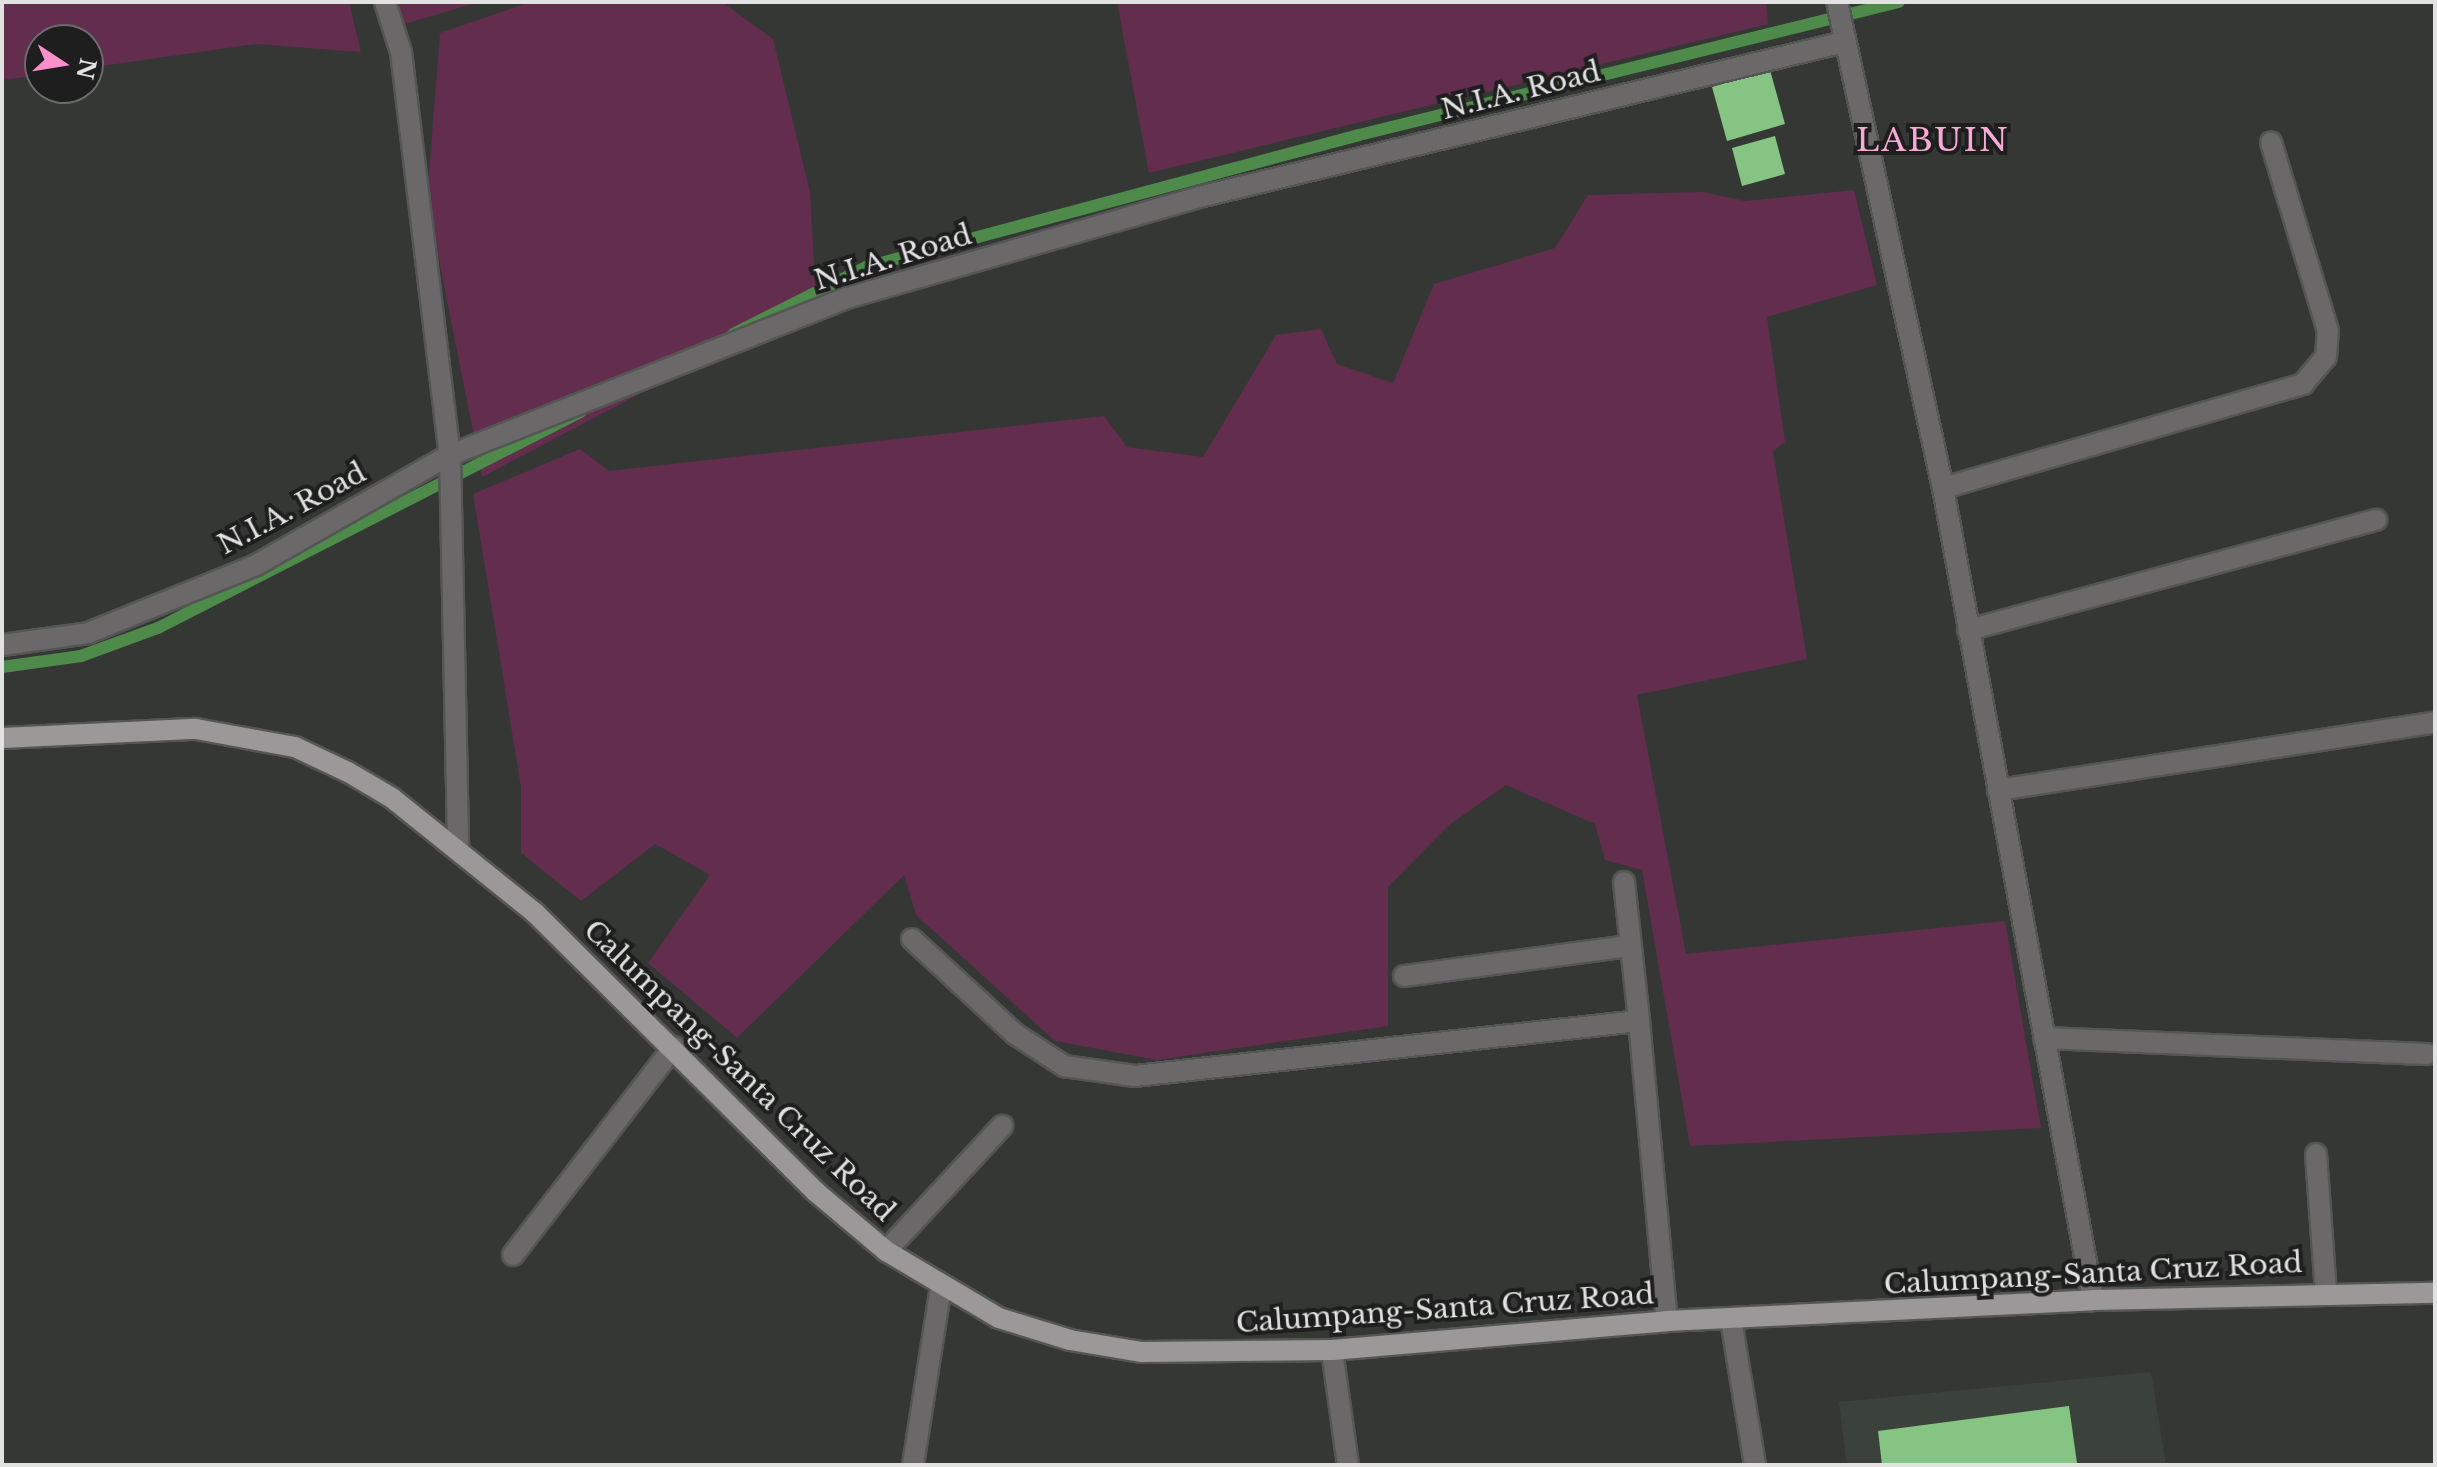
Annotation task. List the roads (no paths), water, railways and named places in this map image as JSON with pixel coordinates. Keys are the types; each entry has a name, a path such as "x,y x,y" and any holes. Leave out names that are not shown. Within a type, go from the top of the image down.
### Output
{"main road":[{"name":"Calumpang-Santa Cruz Road","path":"2,738 196,729 280,743 348,772 392,798 458,850 586,960 816,1192 886,1251 941,1287 999,1318 1070,1340 1142,1352 1332,1350 1667,1321 2093,1300 2326,1292 2435,1293"}],"street":[{"path":"385,2 401,52 450,455 458,850"},
{"path":"1837,2 1943,488 2093,1300"},
{"name":"N.I.A. Road","path":"2,645 88,633 256,565 450,455 847,298 1199,197 1844,42"},
{"path":"1943,488 2303,384 2326,357 2328,331 2271,142"},
{"path":"1968,630 2376,520"},
{"path":"1998,790 2435,722"},
{"path":"1624,882 1667,1321"},
{"path":"912,939 1015,1034 1064,1066 1135,1076 1639,1021"},
{"path":"1404,976 1630,946"},
{"path":"2044,1038 2427,1054"},
{"path":"513,1255 674,1047"},
{"path":"886,1251 1002,1126"},
{"path":"2316,1154 2326,1292"},
{"path":"913,1465 941,1287"},
{"path":"1731,1320 1755,1465"},
{"path":"1332,1350 1348,1465"}],"waterway":[{"path":"733,334 866,267 1359,135 1899,2"},
{"path":"2,667 81,656 158,628 581,412"}],"district":[{"name":"LABUIN","path":"1933,140"}]}
